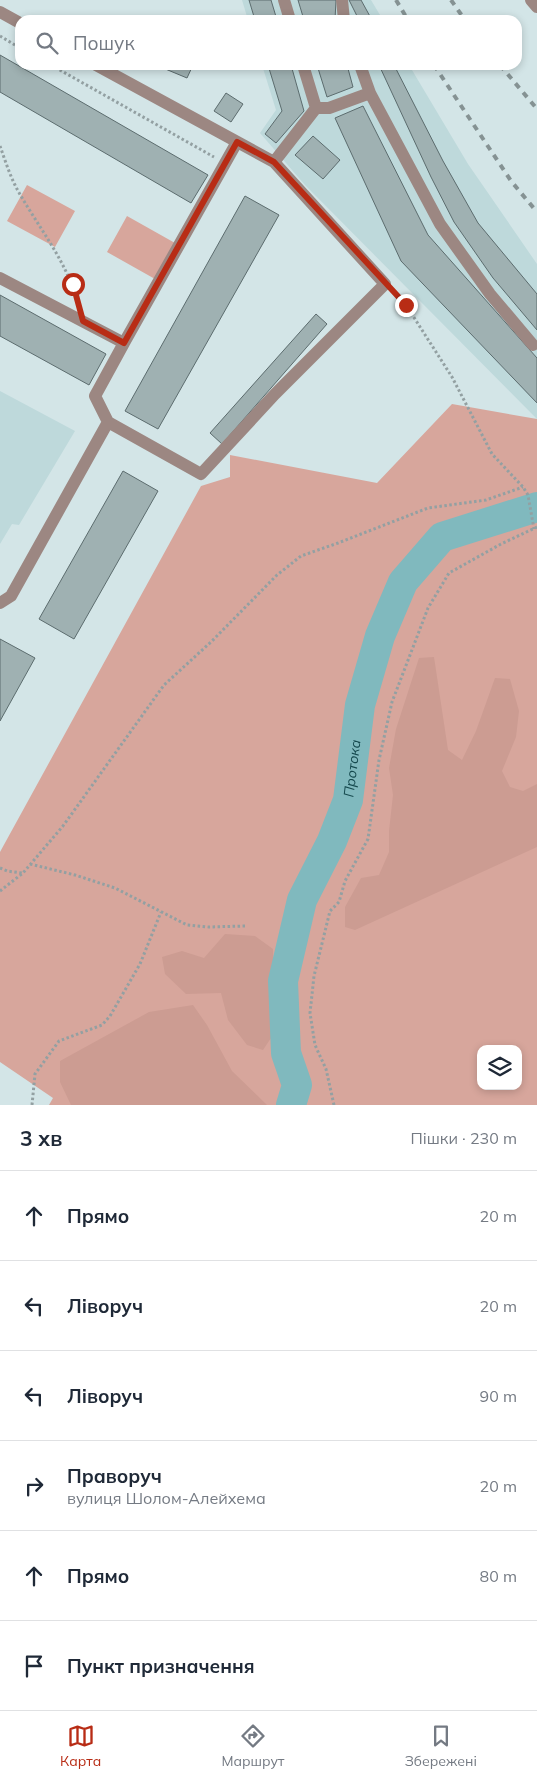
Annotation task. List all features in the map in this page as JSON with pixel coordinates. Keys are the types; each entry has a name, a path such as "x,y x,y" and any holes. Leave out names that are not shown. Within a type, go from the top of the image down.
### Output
{"street":[{"path":"284,0 288,15"},
{"path":"342,0 344,15"},
{"path":"531,0 537,7"},
{"path":"0,12 15,20"},
{"path":"105,70 274,162 385,284 275,394 200,474 108,422 94,396 237,142"},
{"path":"305,70 316,108"},
{"path":"362,70 370,93 440,224 490,294 533,345"},
{"path":"316,108 328,108 370,93"},
{"path":"274,162 316,108"},
{"path":"0,278 124,343"},
{"path":"0,603 11,596 108,422"}],"path":[{"path":"0,36 15,45"},
{"path":"60,70 225,163"},
{"path":"0,146 16,188 52,244 73,284 83,321"},
{"path":"334,1105 326,1069 315,1045 310,1013 314,976 330,911 339,902 345,881 368,839 379,760 392,702 428,608 449,573 501,544 536,529 528,494 492,454 452,377 406,305 385,284"},
{"path":"0,891 23,873 63,826 164,685 212,641 277,575 301,556 428,508 486,500 523,487"},
{"path":"30,864 75,875 116,888 187,925 209,927 245,926"},
{"path":"0,868 23,873"},
{"path":"32,1105 35,1074 60,1040 102,1025 110,1016 140,964 161,912"}],"shaded area":[{"path":"242,0 371,0 380,15 246,15"},
{"path":"264,70 412,70 468,164 537,264 537,419 305,185 260,133 276,110"},
{"path":"27,185 75,211 55,247 7,221"},
{"path":"127,216 175,243 155,279 107,252"},
{"path":"0,391 75,431 19,525 12,524 0,544"},
{"path":"452,404 537,419 537,1105 49,1105 53,1098 0,1062 0,852 201,486 230,477 230,455 377,483"},
{"path":"434,657 448,750 462,760 476,731 495,678 510,679 519,711 516,737 502,771 510,787 523,791 537,784 537,847 355,930 345,927 345,907 361,878 379,875 389,852 393,795 389,768 396,729 419,658"},
{"path":"225,934 255,936 273,949 275,1032 263,1050 247,1045 228,1020 221,993 186,994 165,974 162,957 182,951 204,958"},
{"path":"193,1005 207,1025 232,1071 267,1105 71,1105 60,1082 60,1061 149,1012"}],"building":[{"path":"249,0 271,0 276,15 254,15"},
{"path":"298,0 336,0 335,15 302,15"},
{"path":"349,0 361,0 369,15 356,15"},
{"path":"0,55 15,64 15,70 26,70 208,175 191,203 0,92"},
{"path":"168,70 191,70 187,78"},
{"path":"270,70 292,70 304,111 276,143 265,134 282,111"},
{"path":"319,70 348,70 353,87 327,97"},
{"path":"381,70 397,70 443,161 478,223 537,294 537,330 493,278 454,222"},
{"path":"226,93 243,104 231,122 214,111"},
{"path":"363,106 428,235 537,358 537,403 401,261 335,118"},
{"path":"313,136 340,160 323,179 295,155"},
{"path":"245,196 279,215 158,429 125,411"},
{"path":"0,295 106,354 89,385 0,336"},
{"path":"316,314 327,324 222,444 210,433"},
{"path":"123,471 158,491 74,639 39,619"},
{"path":"0,639 35,658 0,721"}],"waterway":[{"name":"Протока","path":"291,1105 297,1085 286,1053 283,981 302,900 332,841 348,800 360,705 380,636 403,582 442,537 537,507"}],"railway":[{"path":"396,0 405,15"},
{"path":"451,0 462,15"},
{"path":"437,70 511,181 537,212"},
{"path":"504,70 537,109"}],"route":[{"path":"73,284 83,321 124,343 237,142 274,162 406,305"}]}
